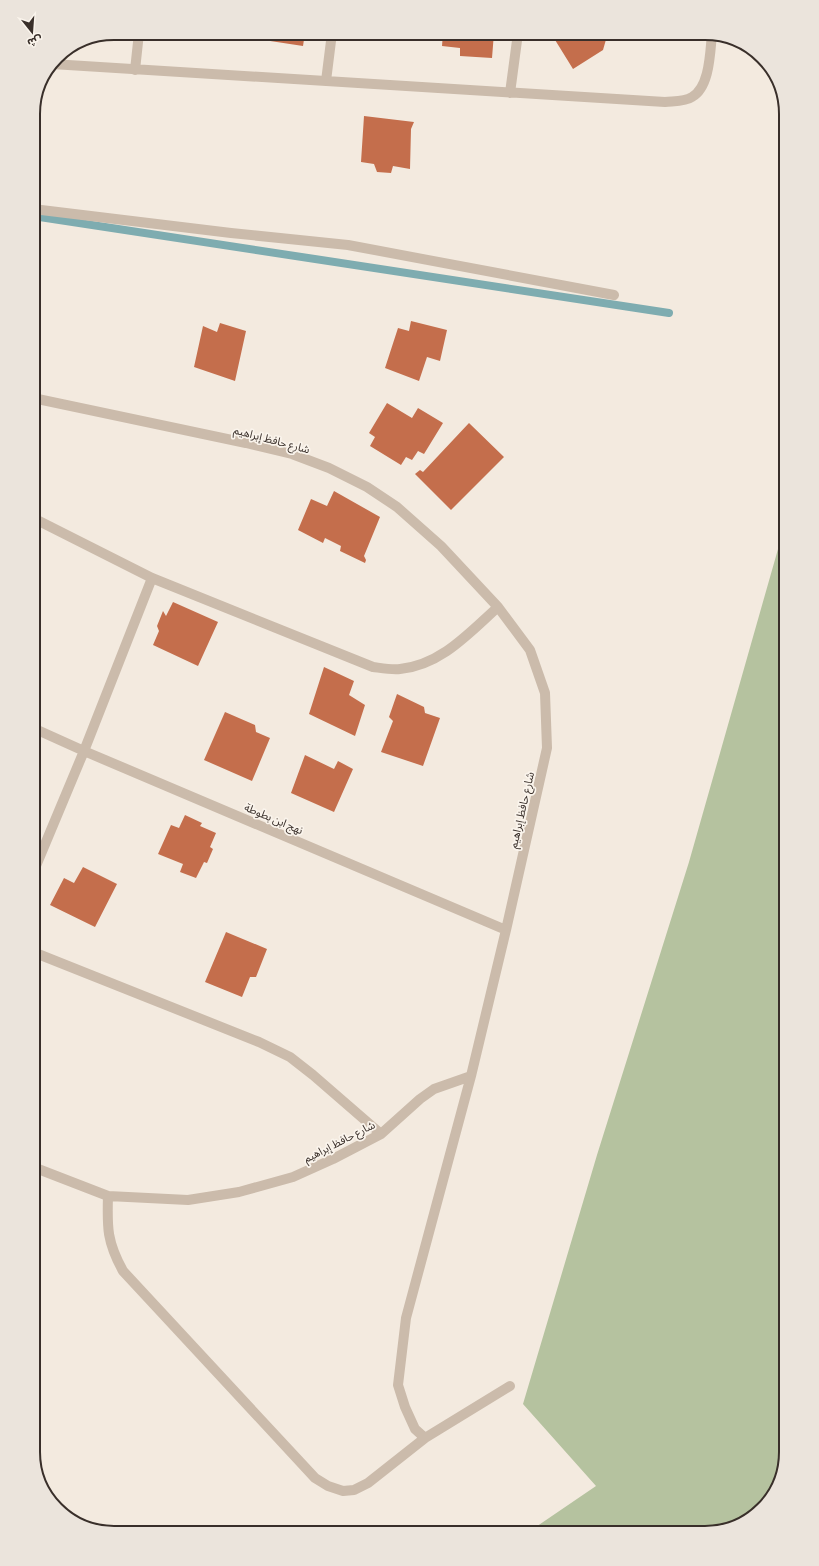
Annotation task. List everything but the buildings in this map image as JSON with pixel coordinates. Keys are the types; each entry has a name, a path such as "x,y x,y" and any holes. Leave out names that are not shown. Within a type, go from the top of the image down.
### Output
{"street":[{"path":"135,70 138,40"},
{"path":"326,81 331,40"},
{"path":"510,93 517,40"},
{"path":"59,64 665,102 692,98 701,89 707,76 711,40"},
{"path":"40,210 231,233 348,245 614,294"},
{"name":"شارع حافظ إبراهيم","path":"40,399 292,454 329,468 367,487 397,507 441,546 498,607 530,650 545,693 547,748 471,1076 434,1089 420,1099 381,1134 333,1159 293,1177 239,1192 188,1200 108,1196 40,1169"},
{"path":"40,522 152,578 372,667 399,669 421,665 458,643 498,607"},
{"path":"40,856 84,751 152,578"},
{"name":"نهج ابن بطوطة","path":"40,731 506,930"},
{"path":"40,955 259,1042 290,1057 381,1134"},
{"path":"425,1438 415,1429 405,1407 398,1385 406,1318 471,1076"},
{"path":"108,1196 107,1225 109,1241 123,1272 315,1478 328,1486 343,1491 354,1490 368,1483 425,1438 510,1386"}],"green space":[{"path":"779,546 779,1452 776,1471 767,1493 754,1508 738,1518 720,1525 537,1526 596,1486 523,1404 597,1155 689,862"}],"waterway":[{"path":"40,217 669,313"}]}
